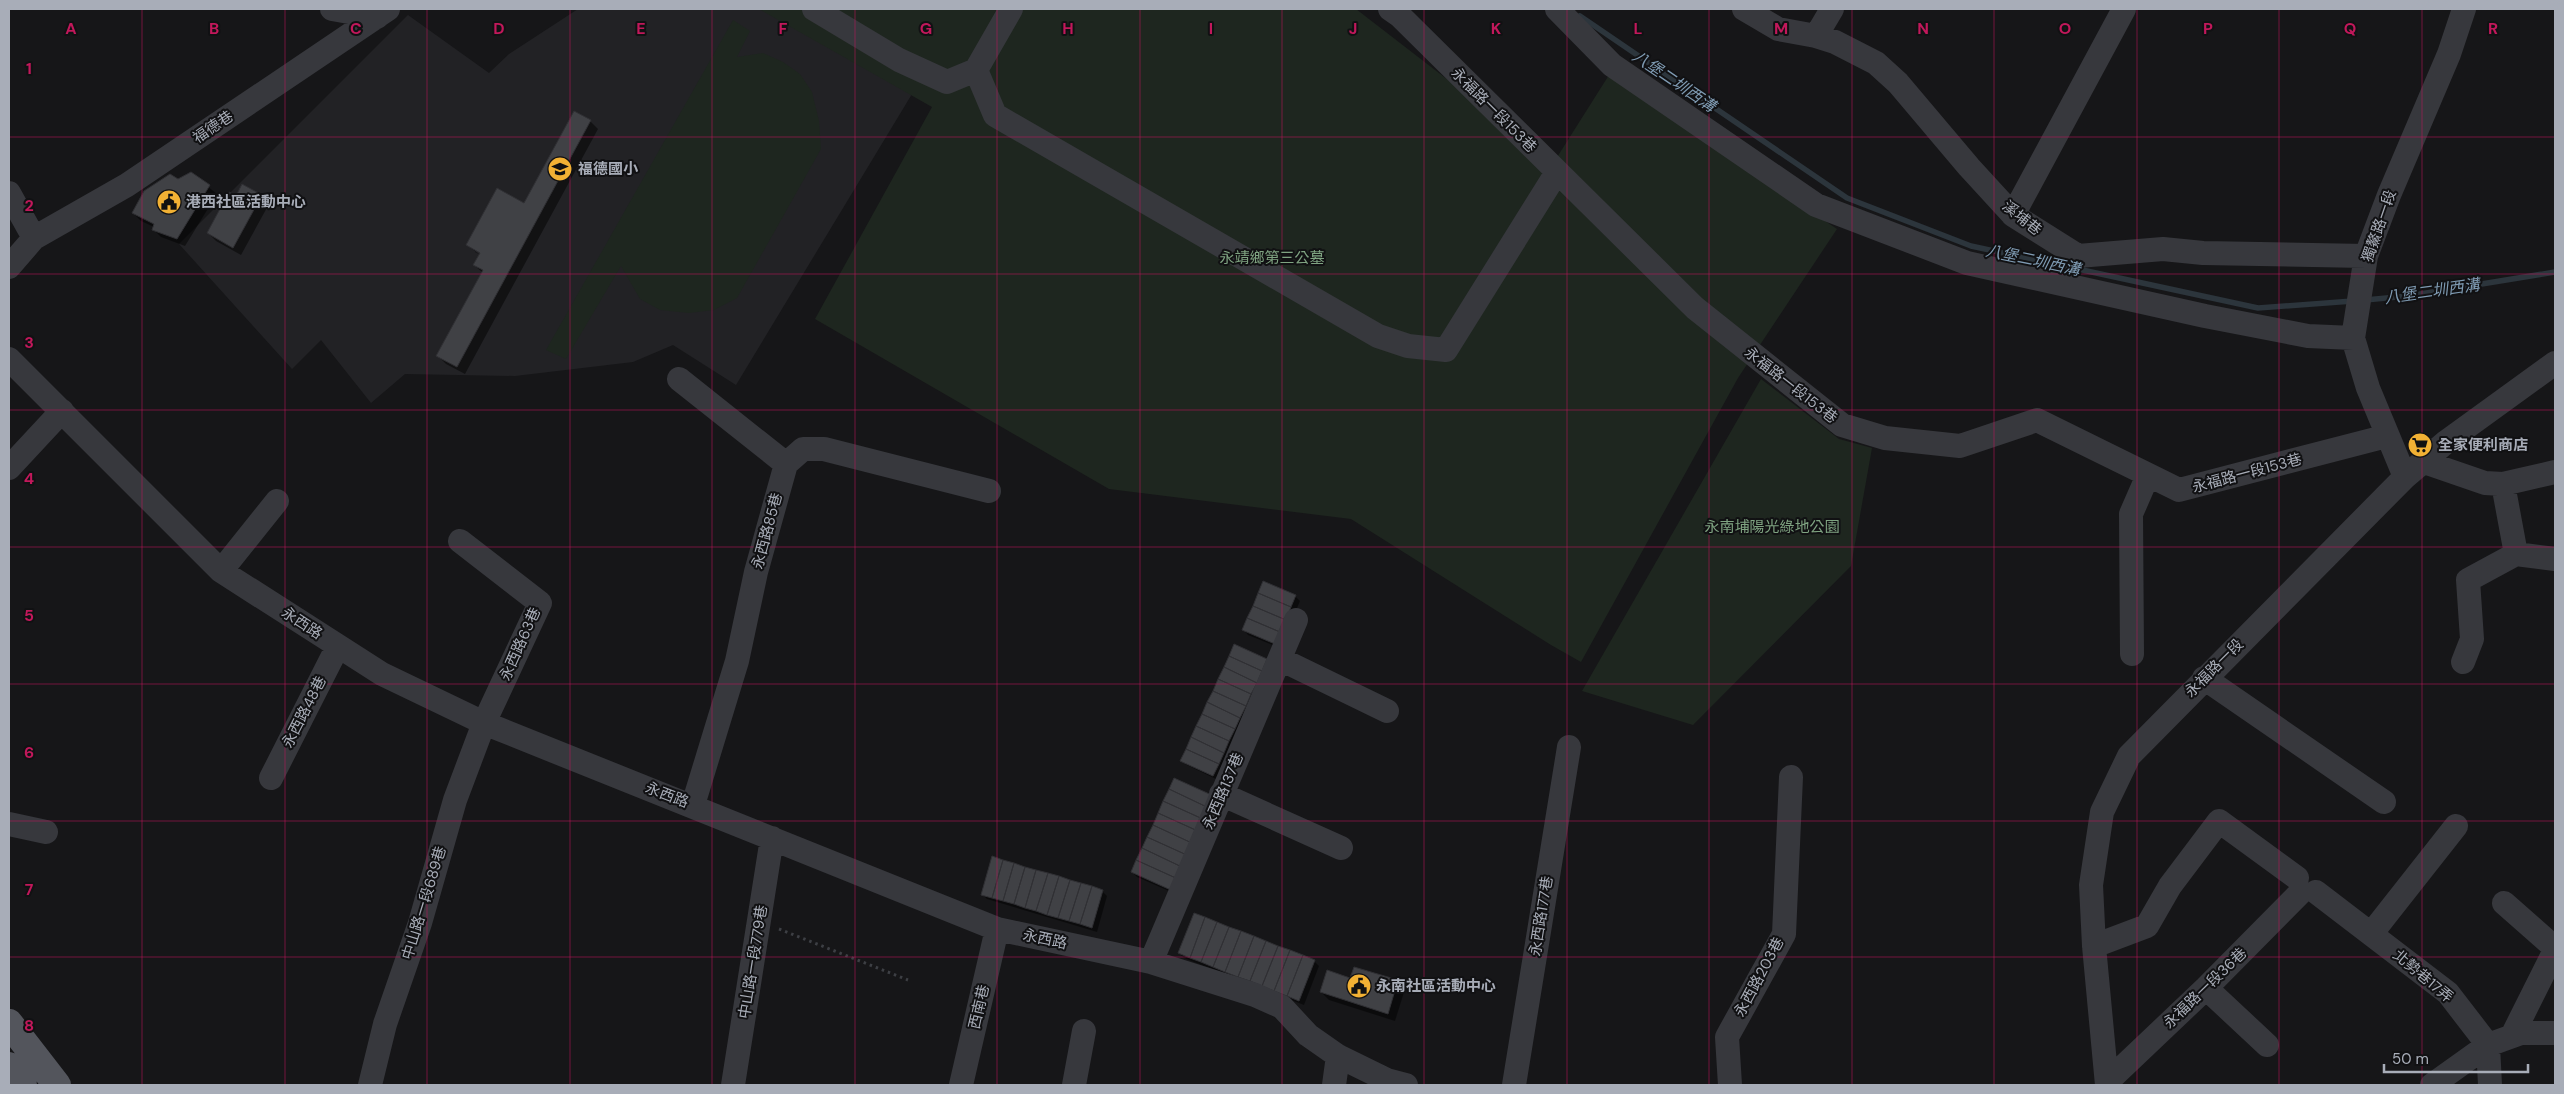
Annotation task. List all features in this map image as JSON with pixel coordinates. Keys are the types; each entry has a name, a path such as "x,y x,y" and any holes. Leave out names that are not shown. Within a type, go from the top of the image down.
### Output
{"main road":[{"path":"9,1023 57,1085"},
{"path":"9,1066 23,1085"}],"street":[{"path":"332,9 383,13"},
{"path":"814,9 899,60 947,82 976,70 1011,9"},
{"name":"永福路一段153巷","path":"1390,9 1695,308 1842,425 1885,438 1960,446 2037,420 2179,490 2387,436"},
{"path":"1557,9 1612,65 1816,205 1967,263 2205,316 2308,336 2353,338"},
{"name":"溪埔巷","path":"1744,9 1778,29 1816,36 1835,42 1876,63 1931,120 1969,168 2013,215 2054,243 2078,256 2163,249 2203,253 2366,256"},
{"path":"1816,36 1832,9"},
{"path":"2013,215 2124,9"},
{"name":"獨鰲路一段","path":"2405,477 2368,388 2353,338 2366,256 2388,195 2449,54 2464,9"},
{"name":"福德巷","path":"9,267 34,238 127,185 383,13"},
{"path":"976,70 995,115 1378,336 1408,346 1446,350 1557,172"},
{"path":"9,193 34,238"},
{"name":"永西路","path":"9,359 221,571 382,674 484,723 693,805 997,929 1150,962 1255,995 1282,1007 1308,1035 1338,1056 1387,1080 1406,1085"},
{"name":"永福路一段","path":"2107,1084 2094,946 2091,885 2102,812 2128,756 2405,477 2446,442 2555,363"},
{"path":"679,379 786,464 803,449 824,449 989,492"},
{"path":"9,468 62,411"},
{"path":"2424,462 2485,483 2502,484 2555,472"},
{"name":"永西路85巷","path":"693,805 737,661 756,572 786,464"},
{"path":"2132,654 2131,514 2148,475"},
{"path":"2502,484 2516,554"},
{"path":"221,571 277,501"},
{"name":"永西路63巷","path":"460,541 540,603 484,723"},
{"path":"2463,662 2472,639 2468,580 2516,554 2555,559"},
{"name":"永西路137巷","path":"1150,962 1296,620"},
{"name":"永西路48巷","path":"271,778 338,646"},
{"path":"1280,659 1387,711"},
{"path":"2204,678 2384,802"},
{"name":"中山路一段689巷","path":"370,1085 385,1024 420,923 455,800 484,723"},
{"name":"永西路177巷","path":"1514,1085 1569,747"},
{"name":"永西路203巷","path":"1730,1085 1727,1037 1784,934 1791,777"},
{"path":"1221,794 1341,848"},
{"name":"北勢巷17弄","path":"2094,946 2147,926 2170,886 2219,821 2448,992 2488,1045"},
{"path":"9,824 46,832"},
{"path":"2371,934 2456,826"},
{"name":"中山路一段779巷","path":"733,1085 772,838"},
{"name":"永福路一段36巷","path":"2107,1084 2206,988 2305,887"},
{"path":"2504,903 2555,949 2512,1036"},
{"name":"西南巷","path":"961,1085 997,929"},
{"path":"2206,988 2267,1045"},
{"path":"1074,1085 1084,1031"},
{"path":"2432,1085 2488,1045 2521,1033 2555,1033"},
{"path":"2488,1045 2490,1085"},
{"path":"1334,1085 1338,1056"}],"path":[{"path":"759,921 908,980"}],"shaded area":[{"name":"福德國小","path":"578,9 760,9 912,94 736,385 673,345 633,362 515,376 405,374 371,403 321,340 292,369 179,244 408,15 489,73 509,54"}],"green space":[{"name":"永靖鄉第三公墓","path":"759,9 1356,9 1554,162 1609,75 1837,229 1738,378 1581,662 1351,519 1109,489 815,319 932,107"},
{"path":"733,20 750,31 737,57 763,53 783,62 800,74 812,92 819,121 821,149 737,298 714,310 689,313 660,310 640,299 621,266 566,359 546,350"},
{"name":"永南埔陽光綠地公園","path":"1761,379 1839,439 1872,448 1851,566 1693,725 1582,691"}],"building":[{"path":"574,111 591,120 457,367 436,356 483,270 473,265 480,253 466,245 497,188 524,203"},
{"name":"港西社區活動中心","path":"191,172 210,185 177,239 152,230 154,224 132,213 144,191 170,174 178,179"},
{"path":"242,184 262,195 233,248 207,233 229,192 236,196"},
{"path":"1263,581 1296,595 1291,607 1258,593"},
{"path":"1258,593 1291,607 1286,620 1253,606"},
{"path":"1253,606 1286,620 1280,632 1247,618"},
{"path":"1247,618 1280,632 1275,644 1242,630"},
{"path":"1234,644 1267,659 1262,671 1229,656"},
{"path":"1229,656 1262,671 1257,683 1224,667"},
{"path":"1224,667 1257,683 1251,694 1218,679"},
{"path":"1218,679 1251,694 1246,706 1213,691"},
{"path":"1213,691 1246,706 1240,718 1207,702"},
{"path":"1207,702 1240,718 1235,729 1202,714"},
{"path":"1202,714 1235,729 1229,741 1196,726"},
{"path":"1196,726 1229,741 1224,753 1191,737"},
{"path":"1191,737 1224,753 1219,764 1186,749"},
{"path":"1186,749 1219,764 1213,776 1180,761"},
{"path":"1174,778 1216,797 1211,809 1169,789"},
{"path":"1169,789 1211,809 1205,820 1163,801"},
{"path":"1163,801 1205,820 1200,832 1158,813"},
{"path":"1158,813 1200,832 1194,844 1153,825"},
{"path":"1153,825 1194,844 1189,856 1147,837"},
{"path":"1147,837 1189,856 1184,868 1142,848"},
{"path":"1142,848 1184,868 1178,879 1136,860"},
{"path":"992,856 1003,860 992,898 981,895"},
{"path":"1003,860 1014,863 1003,901 992,898"},
{"path":"1136,860 1178,879 1173,891 1131,872"},
{"path":"1014,863 1025,867 1014,904 1003,901"},
{"path":"1025,867 1036,870 1025,908 1014,904"},
{"path":"1036,870 1048,873 1036,911 1025,908"},
{"path":"1048,873 1059,876 1047,915 1036,911"},
{"path":"1059,876 1070,880 1058,918 1047,915"},
{"path":"1070,880 1081,883 1069,921 1058,918"},
{"path":"1081,883 1092,886 1080,924 1069,921"},
{"path":"1092,886 1103,890 1092,928 1080,924"},
{"path":"1194,913 1205,917 1190,958 1178,953"},
{"path":"1205,917 1217,922 1201,962 1190,958"},
{"path":"1217,922 1229,927 1213,967 1201,962"},
{"path":"1229,927 1241,931 1225,972 1213,967"},
{"path":"1241,931 1254,936 1238,977 1225,972"},
{"path":"1254,936 1266,941 1250,981 1238,977"},
{"path":"1266,941 1278,946 1262,986 1250,981"},
{"path":"1278,946 1290,950 1274,991 1262,986"},
{"path":"1290,950 1303,955 1287,996 1274,991"},
{"path":"1303,955 1315,960 1299,1001 1287,996"},
{"name":"永南社區活動中心","path":"1354,967 1398,980 1388,1014 1320,992 1327,970 1350,978"}],"waterway":[{"name":"八堡二圳西溝","path":"1580,16 1847,198 1971,246 2258,308 2353,301"},
{"name":"八堡二圳西溝","path":"2365,300 2408,296 2555,272"}],"place":[{"name":"福德國小","path":"560,169"},
{"name":"港西社區活動中心","path":"169,202"},
{"name":"全家便利商店","path":"2420,445"},
{"name":"永南社區活動中心","path":"1359,986"}]}
